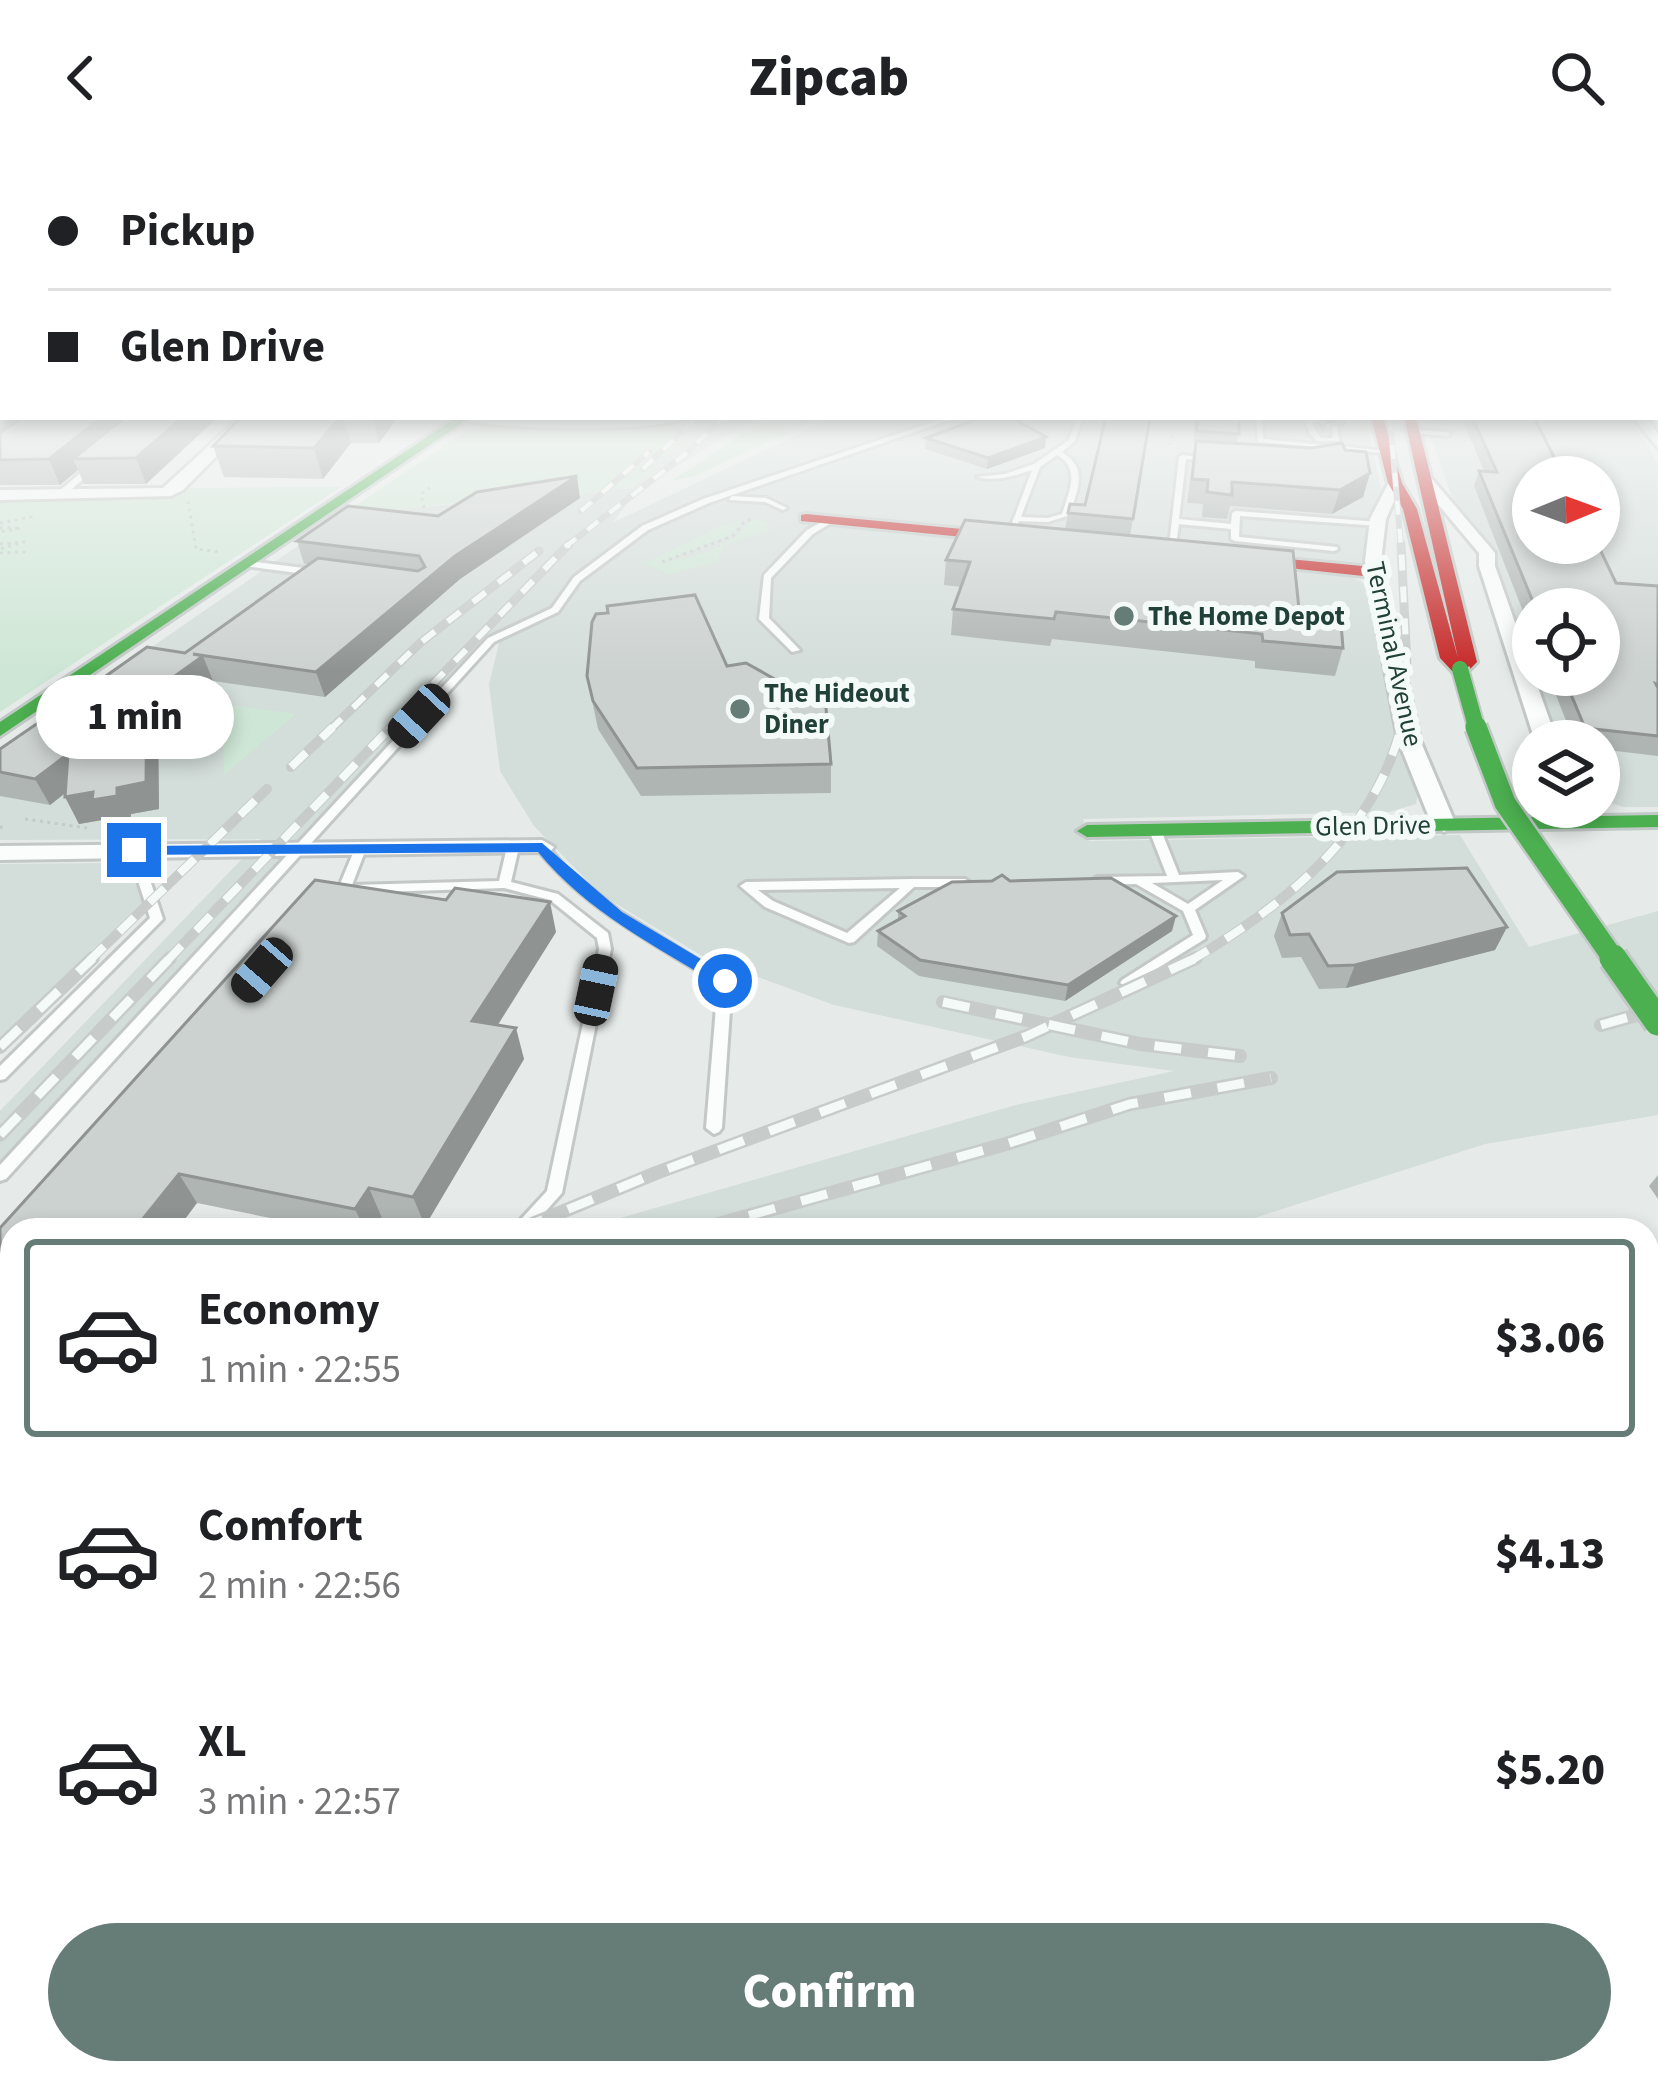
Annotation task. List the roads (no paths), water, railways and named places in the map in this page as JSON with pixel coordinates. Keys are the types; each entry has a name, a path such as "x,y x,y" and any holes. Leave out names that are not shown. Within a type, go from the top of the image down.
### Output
{"main road":[{"path":"0,730 238,558 346,491"},
{"name":"Terminal Avenue","path":"1401,491 1427,531"},
{"name":"Terminal Avenue","path":"1426,491 1427,531 1449,658 1460,669 1484,757 1504,803 1658,1022"},
{"path":"807,516 1013,528 1072,544"},
{"path":"1136,550 1373,572"},
{"name":"Glen Drive","path":"1620,817 1658,821"},
{"name":"Glen Drive","path":"1088,831 1512,820"}],"street":[{"path":"0,495 170,491"},
{"name":"Terminal Avenue","path":"1384,491 1373,572 1380,584 1409,740 1444,825"},
{"name":"Terminal Avenue","path":"1439,491 1490,561 1486,566 1539,720"},
{"path":"1378,526 1427,531 1467,542 1486,566"},
{"path":"0,853 542,847"}],"lane":[{"path":"60,495 65,491"},
{"path":"0,1175 491,640 555,610 577,579 645,528 738,491"},
{"path":"1013,528 1027,491"},
{"path":"1013,528 1066,515 1072,491"},
{"path":"1178,491 1174,521 1192,555"},
{"path":"717,498 758,499 807,516 810,532 767,577 764,619 794,650"},
{"path":"1334,549 1235,539 1236,513 1378,526"},
{"path":"1174,521 1234,526"},
{"path":"238,558 332,575"},
{"path":"1155,830 1174,879"},
{"path":"542,847 560,869 616,916 725,981 714,1128"},
{"path":"504,884 513,848"},
{"path":"344,890 359,849"},
{"path":"0,1075 157,919 134,850"},
{"path":"1070,881 1238,876 1188,909"},
{"path":"1127,983 1200,936 1188,909 1138,880"},
{"path":"912,884 849,939 769,904 746,886 980,883"},
{"path":"328,893 504,884 554,897 603,937 605,950 554,1193 530,1218"}],"railway":[{"path":"581,511 604,491"},
{"path":"565,547 638,491"},
{"path":"1396,491 1401,547"},
{"path":"388,730 569,544"},
{"path":"1400,730 1407,666 1401,544"},
{"path":"330,730 420,643 539,551"},
{"path":"291,767 333,727"},
{"path":"167,961 391,727"},
{"path":"1191,960 1258,917 1320,864 1370,802 1400,730"},
{"path":"89,961 267,789"},
{"path":"0,1047 93,958"},
{"path":"0,1135 170,958"},
{"path":"1191,960 1196,958"},
{"path":"1051,1025 1191,960"},
{"path":"943,1002 1051,1025"},
{"path":"1601,1025 1658,1009"},
{"path":"547,1218 1051,1025"},
{"path":"1051,1025 1140,1044 1240,1056"},
{"path":"740,1218 1130,1104 1271,1078"}],"place":[{"name":"The Home Depot","path":"1124,616"},
{"name":"The Hideout Diner","path":"740,709"}]}
